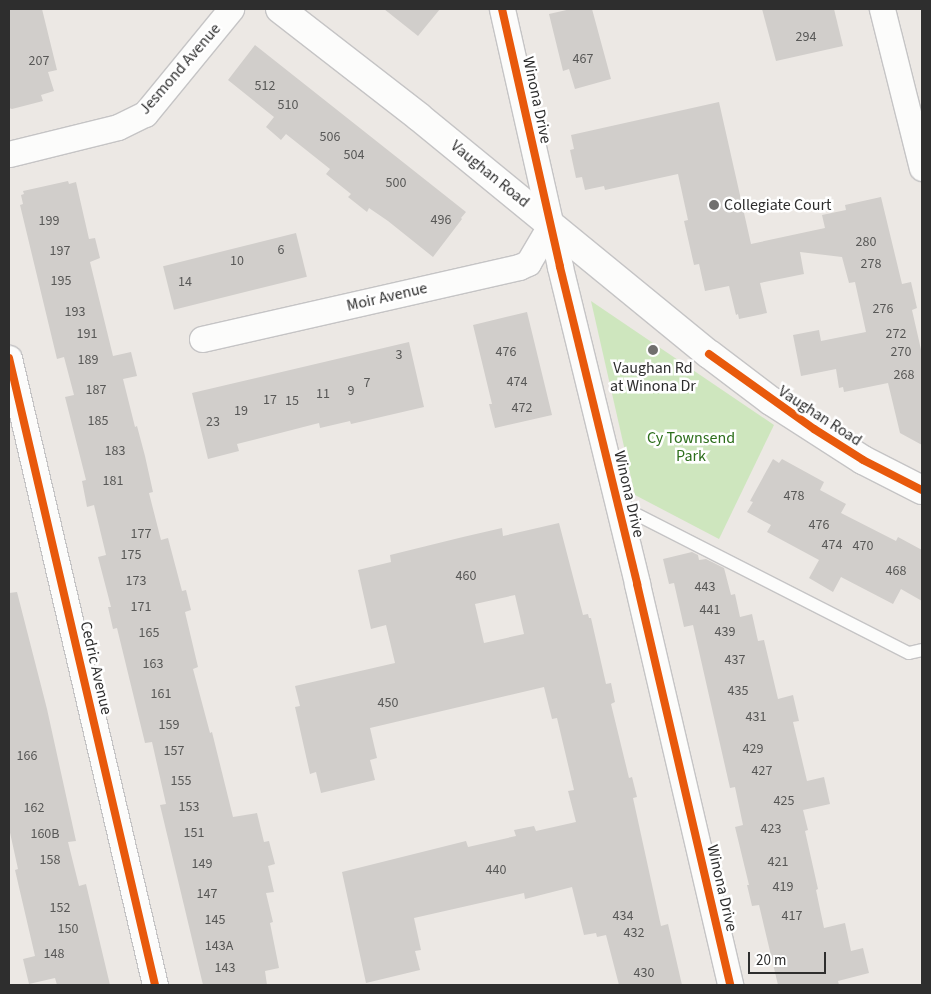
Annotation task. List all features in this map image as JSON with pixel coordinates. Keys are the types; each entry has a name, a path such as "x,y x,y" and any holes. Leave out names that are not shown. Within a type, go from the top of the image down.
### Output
{"street":[{"name":"Jesmond Avenue","path":"9,154 118,127 145,114 231,9"},
{"name":"Vaughan Road","path":"280,9 427,123 709,354 771,401 863,460 922,490"},
{"name":"Winona Drive","path":"502,9 730,985"},
{"path":"882,9 922,168"},
{"name":"Moir Avenue","path":"202,339 519,267 528,263 551,224"},
{"name":"Cedric Avenue","path":"9,358 156,985"}],"lane":[{"path":"618,505 909,653 922,650"}],"green space":[{"name":"Cy Townsend Park","path":"591,301 774,425 719,539 635,495"}],"building":[{"path":"9,9 42,9 57,70 48,72 54,91 41,95 43,101 12,109 9,108"},
{"path":"384,9 440,9 418,36"},
{"path":"571,9 592,9 611,79 575,89 569,69 563,71 549,14"},
{"path":"762,9 834,9 843,46 776,61"},
{"path":"255,45 466,212 433,257 388,221 369,208 367,212 348,197 351,194 326,174 330,169 286,134 281,140 266,127 274,117 228,80"},
{"path":"719,102 751,244 825,228 822,215 846,210 845,205 881,197 902,284 911,282 917,308 912,310 922,354 922,445 900,433 888,383 844,392 843,387 839,388 836,369 801,376 793,335 819,330 821,341 866,332 855,282 849,283 842,257 800,252 804,274 760,283 767,313 739,319 738,314 736,315 729,286 705,291 699,264 694,265 684,221 688,220 678,174 605,190 604,186 585,190 582,177 576,178 570,150 574,149 571,135"},
{"path":"68,181 69,184 76,182 89,239 95,238 100,258 90,262 113,356 131,352 137,376 123,379 135,427 137,426 145,456 153,492 149,493 161,540 168,538 182,591 186,590 191,610 185,612 198,667 193,669 210,733 212,732 233,817 257,813 264,842 269,841 275,864 268,866 274,892 266,893 273,922 270,923 279,968 265,971 267,985 203,985 160,805 166,804 152,742 145,743 117,628 113,629 108,607 111,607 98,557 106,555 94,505 87,507 82,481 86,480 65,397 74,395 64,357 57,359 20,205 23,204 21,195 24,194 23,191"},
{"path":"296,233 307,277 174,310 163,266"},
{"path":"527,312 552,415 495,428 489,404 492,404 473,325"},
{"path":"409,342 424,407 351,424 350,421 320,428 319,423 237,444 239,451 208,459 192,393"},
{"path":"773,459 779,463 782,459 824,482 820,490 846,504 841,513 896,541 898,537 922,550 922,601 901,589 893,604 841,577 833,592 809,578 819,560 767,532 771,525 747,512 753,502 750,501"},
{"path":"559,523 583,615 588,614 589,618 591,618 606,684 611,683 615,702 611,704 629,778 632,777 637,797 633,798 661,926 668,924 682,985 619,985 606,935 597,937 596,933 584,935 572,887 525,899 524,893 414,918 421,950 415,951 420,970 366,983 342,872 466,841 468,847 516,836 514,830 534,826 536,831 576,822 568,791 574,790 557,718 552,719 544,687 370,728 377,758 370,760 375,780 321,793 316,772 310,774 295,707 300,706 295,686 395,663 386,625 371,629 358,570 391,562 390,555 463,537 502,528 503,536","holes":["515,595 524,634 484,643 475,604"]},
{"path":"692,552 698,555 699,560 706,559 724,568 731,595 735,594 740,617 752,614 758,641 764,640 778,699 793,695 799,721 793,722 807,781 824,777 830,804 803,810 808,830 805,831 818,889 816,890 824,928 845,923 851,951 863,948 869,973 838,981 839,985 778,985 759,905 752,906 747,885 749,885 735,827 743,825 735,787 730,788 693,625 684,627 674,583 669,584 663,559"},
{"path":"17,592 47,709 76,841 68,842 79,886 86,884 110,985 57,985 55,978 29,984 23,959 35,956 15,870 18,869 9,828 9,593"}],"cycle path":[{"path":"502,9 560,267 637,584 730,985"},
{"path":"709,354 814,429 863,460 922,490"},
{"path":"9,358 155,985"}],"place":[{"name":"Collegiate Court","path":"714,205"},
{"name":"Vaughan Rd at Winona Dr","path":"653,350"}]}
